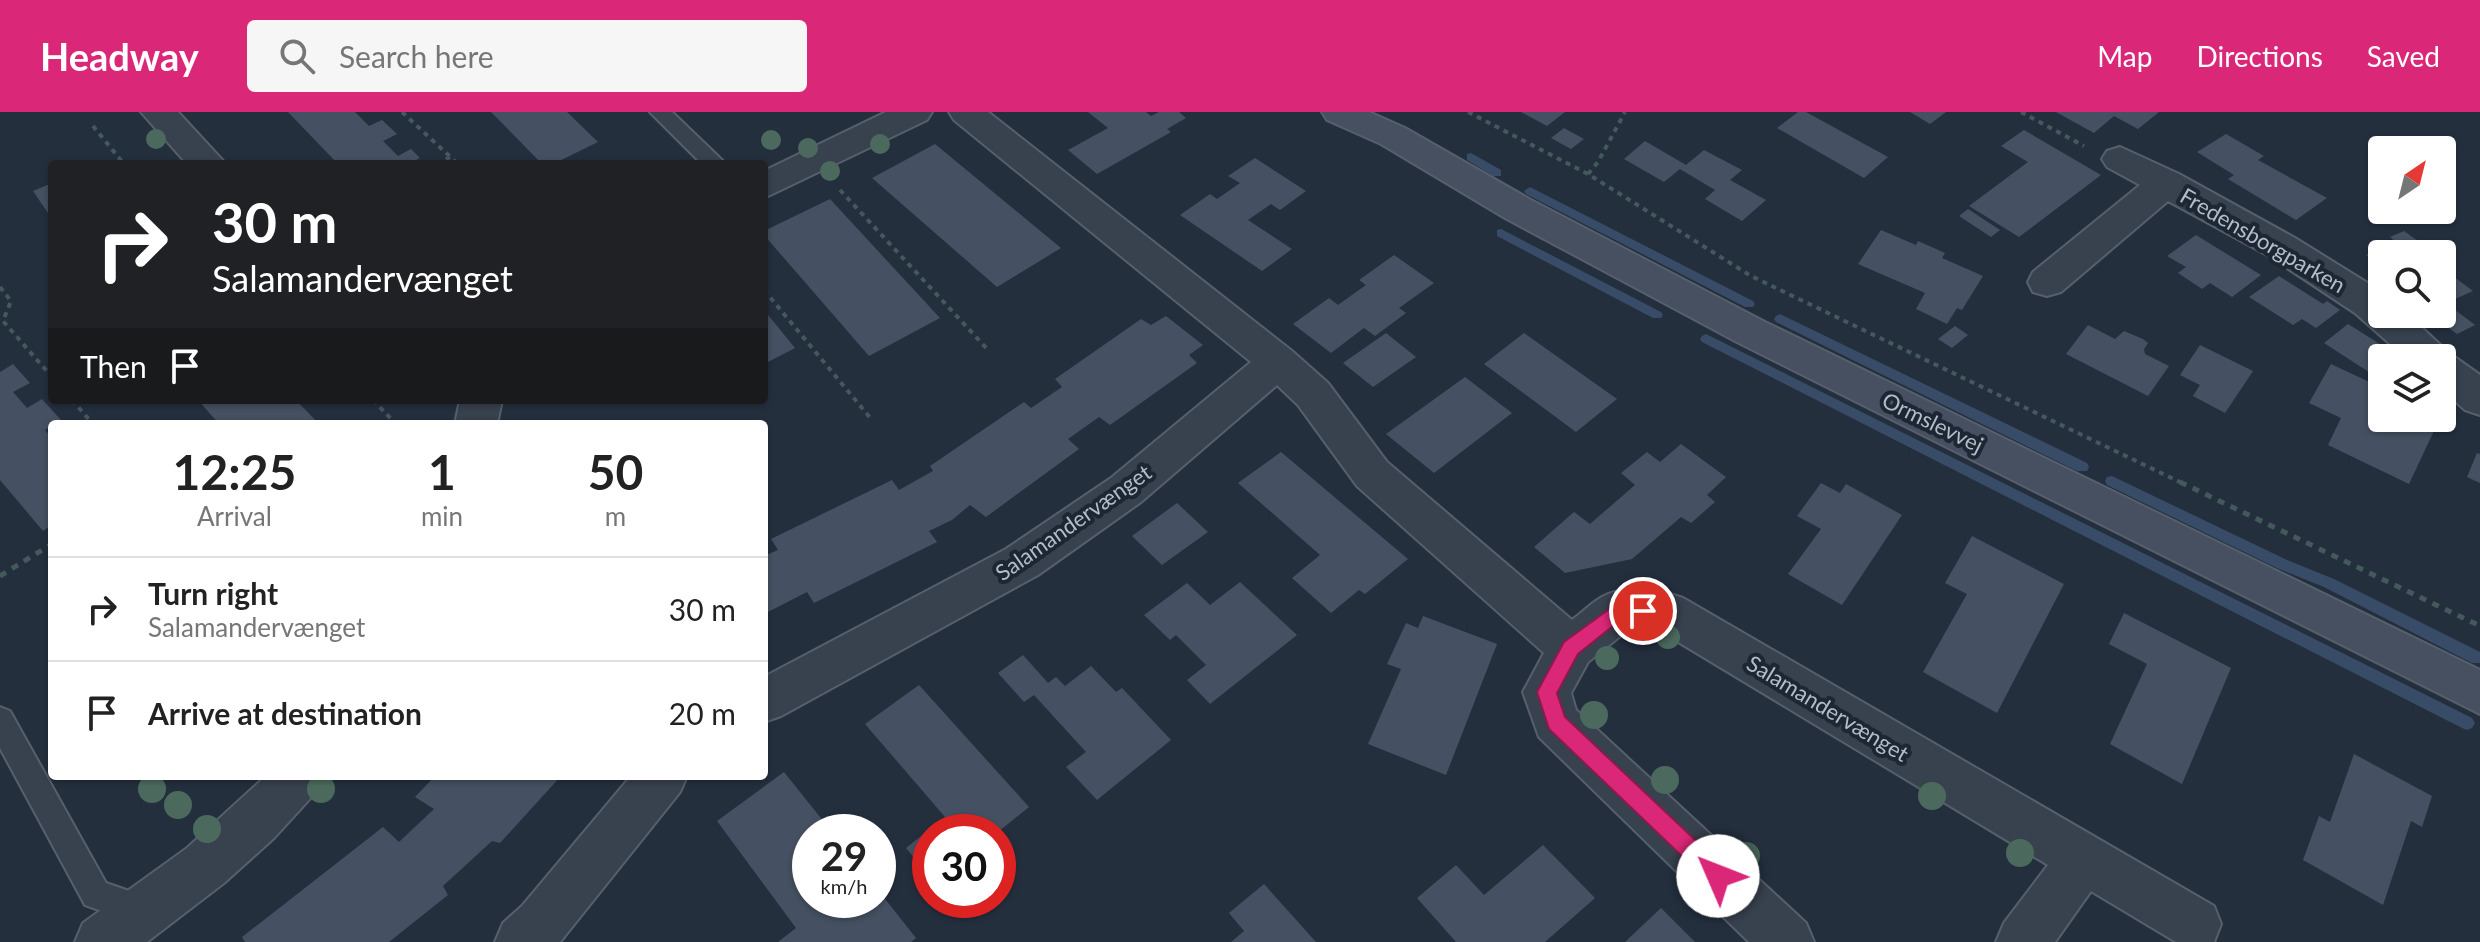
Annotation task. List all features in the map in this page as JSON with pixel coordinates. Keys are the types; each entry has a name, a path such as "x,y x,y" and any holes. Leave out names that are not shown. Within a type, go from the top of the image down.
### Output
{"street":[{"path":"158,112 204,160"},
{"path":"768,184 915,112"},
{"path":"966,112 1278,362 1313,394 1372,474 1571,648"},
{"name":"Ormslevvej","path":"1339,112 1377,124 1518,209 1751,332 2480,693"},
{"name":"Fredensborgparken","path":"2120,159 2282,247 2369,303 2416,344"},
{"name":"Fredensborgparken","path":"2047,282 2166,183"},
{"name":"Salamandervænget","path":"768,699 1022,562 1126,490 1278,362"},
{"path":"2456,378 2480,399"},
{"name":"Salamandervænget","path":"1787,942 1556,722 1547,692 1571,648 1619,610 1667,612 2195,924"},
{"path":"102,942 158,927 239,834 294,780"},
{"path":"522,942 541,924 659,780"},
{"path":"2023,942 2083,859"}],"lane":[{"path":"660,112 711,160"},
{"path":"0,720 96,894 158,927"}],"path":[{"path":"402,112 453,160"},
{"path":"1468,112 1588,174 1751,276 2480,626"},
{"path":"1588,174 1598,162 1625,112"},
{"path":"2021,112 2106,159 2120,159"},
{"path":"93,126 121,160"},
{"path":"444,160 450,157"},
{"path":"839,189 989,351"},
{"path":"0,287 11,301 2,322 48,373"},
{"path":"768,295 872,420"},
{"path":"76,404 90,420"},
{"path":"377,404 392,420"},
{"path":"0,576 48,546"}],"building":[{"path":"288,112 355,112 369,126 382,120 397,134 383,141 398,156 411,149 420,158 416,160 334,160"},
{"path":"491,112 567,112 598,142 561,160 538,160"},
{"path":"1088,112 1146,112 1151,116 1159,112 1179,112 1186,118 1167,129 1171,132 1097,174 1068,150 1108,128"},
{"path":"1521,112 1565,112 1547,126"},
{"path":"1798,112 1806,112 1888,157 1864,178 1777,128"},
{"path":"1910,112 1946,112 1930,124"},
{"path":"2056,112 2159,112 2138,129 2114,116 2094,133"},
{"path":"1564,128 1584,139 1571,149 1551,138"},
{"path":"2024,130 2101,175 2019,237 1969,206 2028,162 2001,146"},
{"path":"2226,134 2264,156 2258,160 2327,198 2296,220 2228,179 2234,175 2197,152"},
{"path":"1645,141 1686,165 1704,150 1742,170 1730,180 1766,200 1742,221 1705,199 1715,190 1680,169 1664,182 1624,159"},
{"path":"935,144 1061,248 997,287 872,178"},
{"path":"1255,158 1306,191 1280,210 1271,204 1248,220 1292,249 1262,271 1180,215 1210,194 1217,199 1240,183 1228,176"},
{"path":"48,185 48,213 33,191"},
{"path":"830,199 940,318 869,356 768,240 768,229"},
{"path":"1968,209 2000,230 1991,237 1959,216"},
{"path":"1881,230 1945,253 1942,258 1983,276 1962,310 1957,308 1947,324 1916,309 1925,293 1858,264"},
{"path":"2404,231 2417,240 2394,240 2390,237"},
{"path":"2196,235 2261,275 2232,297 2210,283 2202,289 2178,273 2186,267 2167,256"},
{"path":"1394,255 1434,283 1399,308 1406,313 1375,336 1364,328 1331,353 1293,324 1329,298 1338,305 1366,285 1359,280"},
{"path":"2279,276 2323,304 2327,301 2340,310 2316,328 2302,319 2293,325 2249,297"},
{"path":"2456,278 2473,291 2456,299"},
{"path":"2456,311 2475,325 2457,334 2449,328 2456,328"},
{"path":"768,315 795,348 768,362"},
{"path":"1166,316 1203,345 1189,355 1197,363 1110,425 1099,417 1068,439 1079,449 986,517 970,505 952,520 929,531 937,542 814,603 807,592 768,612 768,554 778,550 771,539 892,480 899,490 933,471 930,466 1024,402 1031,408 1062,387 1055,379 1141,319 1151,325"},
{"path":"2348,324 2380,344 2368,344 2368,371 2324,343"},
{"path":"2088,325 2115,339 2124,331 2143,339 2148,343 2145,354 2169,366 2148,396 2066,354"},
{"path":"1955,326 1968,335 1952,348 1938,339"},
{"path":"1386,333 1416,357 1373,387 1343,363"},
{"path":"1524,333 1617,399 1576,432 1484,364"},
{"path":"2200,345 2253,371 2225,413 2193,396 2200,385 2180,375"},
{"path":"13,364 30,383 13,392 27,408 42,399 61,420 48,420 45,430 48,433 48,528 43,531 0,480 0,372"},
{"path":"2331,364 2368,381 2368,432 2433,432 2409,484 2328,445 2341,418 2309,403"},
{"path":"1465,377 1512,413 1434,473 1386,434"},
{"path":"202,404 300,404 315,420 216,420"},
{"path":"1681,444 1726,477 1707,495 1715,502 1691,523 1681,517 1632,559 1565,573 1534,547 1574,512 1590,524 1635,485 1621,473 1647,452 1660,462"},
{"path":"1281,452 1408,559 1365,594 1359,590 1331,613 1292,578 1320,555 1238,483"},
{"path":"2477,453 2480,454 2480,483 2467,477"},
{"path":"1821,483 1840,493 1846,484 1902,515 1842,605 1788,574 1821,529 1797,516"},
{"path":"1177,503 1208,532 1162,565 1132,536"},
{"path":"1972,536 2064,584 1997,713 1923,672 1967,594 1945,583"},
{"path":"1240,582 1297,635 1210,704 1187,680 1206,665 1176,635 1170,640 1144,615 1187,583 1210,605"},
{"path":"2124,613 2231,668 2182,784 2110,744 2147,664 2109,644"},
{"path":"1423,616 1497,644 1446,775 1368,744 1401,669 1387,664 1406,623 1418,628"},
{"path":"1023,655 1048,683 1056,677 1065,686 1091,666 1116,692 1122,688 1171,740 1097,800 1066,767 1086,752 1034,695 1024,702 998,673"},
{"path":"919,685 1029,807 1016,817 1016,814 942,814 865,724"},
{"path":"2354,754 2432,796 2422,827 2411,821 2383,905 2303,860 2319,816 2330,822"},
{"path":"784,772 818,814 792,814 792,918 896,918 896,913 916,938 911,942 778,942 796,928 717,821"},
{"path":"431,780 557,780 500,843 492,841 443,886 448,895 389,942 245,942 242,937 383,827 399,842 434,809 415,797"},
{"path":"1543,845 1595,898 1545,942 1456,942 1417,898 1456,865 1484,895"},
{"path":"1264,884 1316,942 1231,942 1244,931 1229,913"},
{"path":"1661,908 1695,942 1625,942"}],"waterway":[{"path":"1471,157 1497,173"},
{"path":"1530,191 1749,304"},
{"path":"1501,233 1657,315"},
{"path":"1780,319 2082,467"},
{"path":"1706,339 2467,723"},
{"path":"2112,481 2282,564 2329,583 2477,658"}],"route":[{"path":"1643,611 1619,610 1571,648 1547,692 1556,722 1718,876"}]}
